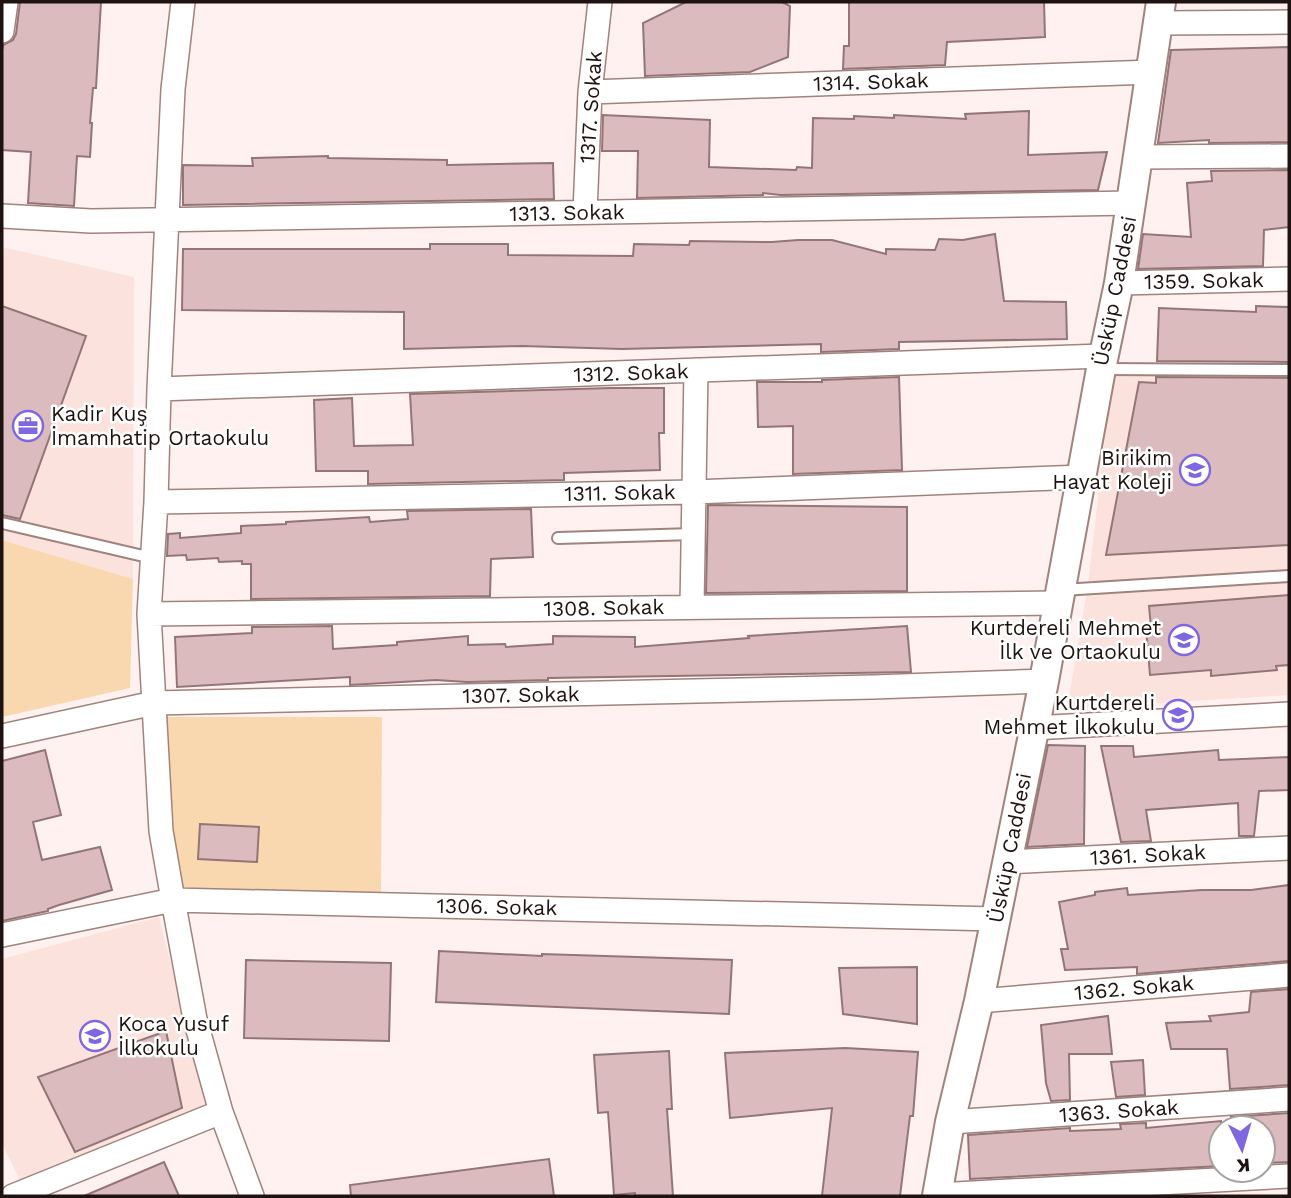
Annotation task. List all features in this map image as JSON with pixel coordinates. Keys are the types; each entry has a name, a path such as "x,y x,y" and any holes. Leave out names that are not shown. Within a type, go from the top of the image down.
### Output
{"street":[{"path":"2,31 6,2"},
{"path":"183,2 173,89 149,614 161,831 195,1019 247,1195"},
{"name":"1317. Sokak","path":"585,212 590,93 600,2"},
{"path":"1159,12 1289,22"},
{"name":"Üsküp Caddesi","path":"937,1196 950,1122 979,1001 1044,681 1119,283 1159,12"},
{"name":"1314. Sokak","path":"590,93 1152,72"},
{"path":"1139,157 1289,156"},
{"name":"1313. Sokak","path":"2,216 91,221 1132,203"},
{"name":"1359. Sokak","path":"1119,283 1289,279"},
{"name":"1312. Sokak","path":"159,389 696,370 1102,362"},
{"path":"692,607 696,370"},
{"name":"1311. Sokak","path":"156,502 694,492 1082,477"},
{"name":"1308. Sokak","path":"149,614 692,607 1060,596"},
{"name":"1307. Sokak","path":"2,736 154,703 1044,681"},
{"path":"1033,728 1289,714"},
{"name":"1361. Sokak","path":"1007,862 1289,848"},
{"name":"1306. Sokak","path":"2,935 173,900 996,919"},
{"name":"1362. Sokak","path":"979,1001 1289,975"},
{"name":"1363. Sokak","path":"950,1122 1289,1099"},
{"path":"13,1196 221,1112"},
{"path":"937,1196 1289,1176"}],"lane":[{"path":"1102,362 1289,370"},
{"path":"2,523 153,559"},
{"path":"558,538 694,534"},
{"path":"1060,596 1289,576"}],"shaded area":[{"path":"2,247 134,277 133,579 2,540"},
{"name":"Birikim Hayat Koleji","path":"1289,365 1289,695 1067,709 1088,585 1113,368"},
{"path":"2,540 133,579 130,688 2,717"},
{"path":"158,717 382,717 381,897 175,892"},
{"path":"159,917 207,1107 20,1180 2,1144 2,959"}],"building":[{"path":"20,2 101,2 96,88 93,88 90,123 90,157 77,156 74,206 28,203 31,152 2,150 2,51 3,45 13,40 16,34"},
{"path":"686,2 782,2 790,6 788,57 750,72 645,76 643,23"},
{"path":"849,2 1044,2 1045,37 947,42 945,65 843,69 844,46 849,46"},
{"path":"1289,47 1289,142 1209,143 1209,140 1158,143 1171,50"},
{"path":"1029,111 1028,155 1107,152 1098,190 781,195 763,193 637,198 638,151 602,151 603,115 710,120 709,167 796,170 797,167 812,168 813,118 894,118 894,115 966,119 965,114"},
{"path":"328,156 447,160 447,165 553,163 554,199 183,205 183,165 253,166 252,158"},
{"path":"1289,170 1289,227 1264,230 1263,266 1138,269 1143,234 1191,237 1187,183 1212,181 1211,171"},
{"path":"995,234 1004,301 1066,302 1067,339 899,342 899,349 821,352 821,344 622,349 522,346 404,349 404,312 182,310 183,249 430,249 430,244 508,244 508,255 633,256 634,244 689,245 690,241 832,240 886,254 886,249 935,250 939,239 963,240"},
{"name":"Kadir Kuş İmamhatip Ortaokulu","path":"2,306 86,336 20,519 2,515"},
{"path":"1256,306 1289,307 1289,362 1157,361 1159,308 1256,312"},
{"path":"899,377 902,470 793,474 793,426 758,427 757,382 822,382"},
{"name":"Birikim Hayat Koleji","path":"1156,377 1289,378 1289,545 1106,555 1139,382 1156,383"},
{"path":"664,388 664,433 659,433 660,470 564,473 564,480 368,484 368,471 316,471 314,400 352,398 354,446 413,445 410,394"},
{"path":"708,505 907,507 907,591 706,593"},
{"path":"531,509 533,557 491,559 490,596 251,599 251,564 242,564 242,561 219,562 218,558 187,560 186,555 167,556 168,534 180,533 180,538 241,533 241,526 286,522 369,517 370,522 408,519 407,511"},
{"path":"1289,595 1289,665 1276,666 1277,670 1211,676 1211,670 1150,675 1146,628 1151,627 1149,606"},
{"path":"332,626 333,649 397,645 397,642 468,636 468,645 505,644 506,647 553,644 553,636 635,637 635,647 749,638 748,636 907,626 911,672 548,678 467,682 436,680 350,685 350,677 177,687 175,637 252,633 252,627"},
{"path":"1048,745 1085,746 1084,844 1027,847"},
{"path":"1101,746 1133,746 1134,757 1218,750 1219,760 1289,757 1289,790 1259,791 1254,836 1239,836 1238,803 1146,810 1151,841 1121,842"},
{"path":"45,750 61,815 33,822 42,860 100,847 112,890 59,905 48,911 2,921 2,761"},
{"path":"200,824 259,827 257,862 198,859"},
{"path":"1289,885 1289,961 1137,974 1137,967 1065,970 1061,949 1068,949 1059,902 1095,895 1095,892 1127,888 1128,895 1251,890"},
{"path":"439,951 732,960 729,1014 436,1002"},
{"path":"246,960 391,963 389,1041 244,1038"},
{"path":"917,967 917,1024 843,1014 839,968"},
{"path":"1289,989 1289,1085 1230,1089 1227,1049 1171,1049 1166,1023 1211,1021 1209,1016 1249,1012 1251,992"},
{"path":"1108,1016 1112,1054 1069,1054 1070,1100 1051,1101 1046,1083 1041,1025"},
{"path":"166,1031 182,1108 75,1152 38,1077"},
{"path":"845,1048 918,1052 913,1116 910,1116 900,1196 822,1196 832,1108 730,1118 725,1053"},
{"path":"669,1051 672,1109 667,1109 673,1196 635,1196 635,1193 614,1195 608,1112 598,1113 594,1055"},
{"path":"1143,1060 1145,1095 1116,1097 1111,1062"},
{"path":"1289,1113 1289,1162 1277,1162 1277,1114 1274,1114"},
{"path":"1207,1122 1207,1167 970,1179 968,1135 1070,1128 1070,1131 1121,1129 1120,1124 1146,1123 1146,1128"},
{"path":"549,1159 554,1196 351,1196 350,1185"},
{"path":"164,1162 179,1196 84,1196"}],"place":[{"name":"Kadir Kuş İmamhatip Ortaokulu","path":"28,426"},
{"name":"Birikim Hayat Koleji","path":"1195,470"},
{"name":"Kurtdereli Mehmet İlk ve Ortaokulu","path":"1184,640"},
{"name":"Kurtdereli Mehmet İlkokulu","path":"1178,715"},
{"name":"Koca Yusuf İlkokulu","path":"95,1036"}]}
